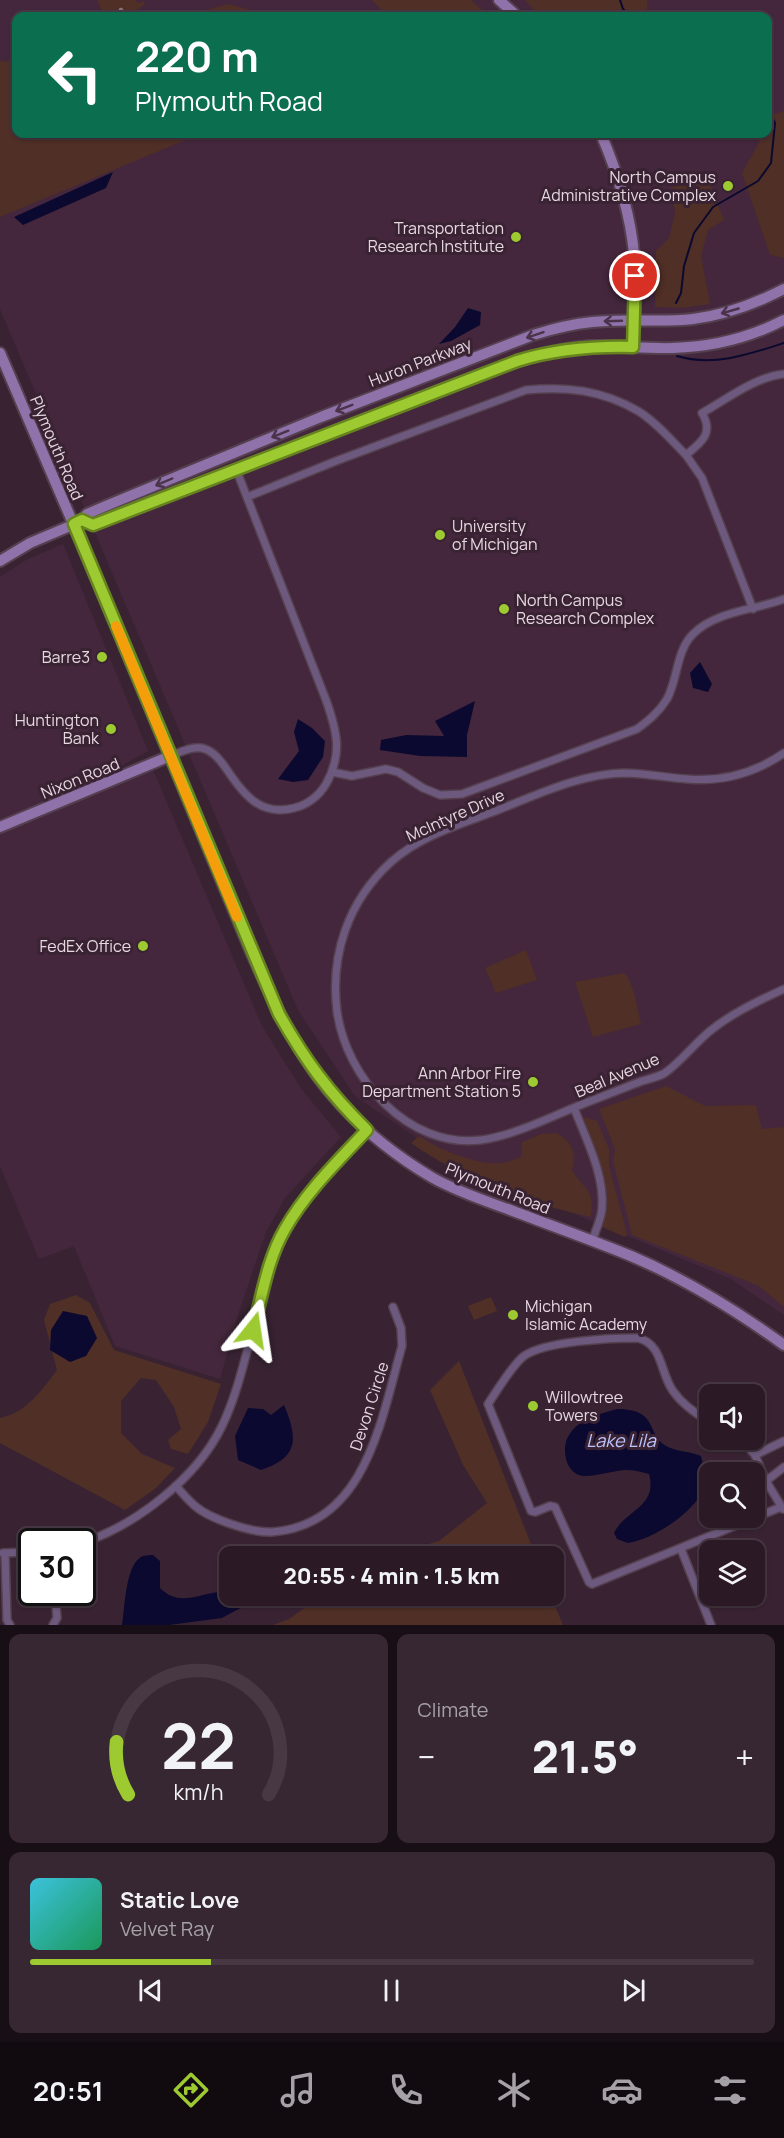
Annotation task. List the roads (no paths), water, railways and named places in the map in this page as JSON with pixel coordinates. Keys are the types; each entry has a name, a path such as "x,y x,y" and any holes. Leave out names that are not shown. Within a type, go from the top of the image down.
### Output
{"main road":[{"path":"499,0 513,12"},
{"path":"603,138 619,180 630,231 634,266 633,347"},
{"name":"Huron Parkway","path":"0,561 30,543 78,522 87,514 239,450 515,342 558,328 592,322 682,320 720,314 754,304 784,289"},
{"name":"Huron Parkway","path":"78,522 93,525 517,361 551,351 591,346 672,348 716,344 749,335 784,321"},
{"name":"Plymouth Road","path":"0,353 78,522 170,756 279,1014 310,1066 341,1105 367,1130 396,1154 435,1179 472,1196 658,1268 746,1318 784,1345"},
{"path":"405,384 412,401"},
{"path":"236,469 235,458 239,450"},
{"name":"Nixon Road","path":"0,827 170,756"}],"street":[{"path":"686,455 705,436 706,420 702,413 755,384 784,374"},
{"path":"247,497 525,390 578,389 603,395 639,411 686,455 702,478 753,609"},
{"path":"170,756 197,746 208,749 218,758 249,798 262,807 278,811 297,808 313,800 325,787 337,757 336,727 236,469"},
{"path":"332,772 352,776 386,770 398,772 423,788 440,795 462,794 637,729 655,716 667,698 683,649 692,635 706,624 720,618 784,599"},
{"name":"McIntyre Drive","path":"574,1108 500,1136 472,1140 452,1139 429,1133 395,1113 380,1099 360,1073 351,1057 338,1022 334,987 336,967 346,926 354,907 366,889 391,862 418,843 563,785 590,777 623,773 716,780 759,767 784,753"},
{"name":"Beal Avenue","path":"592,1241 602,1210 600,1178 574,1108 664,1073 693,1045 721,1023 784,989"},
{"path":"96,1537 136,1518 176,1486 197,1465 222,1427 241,1373 270,1264 284,1230 319,1182 367,1130"},
{"name":"Devon Circle","path":"176,1486 196,1507 233,1525 262,1532 288,1530 320,1518 341,1502 369,1457 402,1346 401,1328 393,1307"},
{"path":"699,1416 672,1391 658,1355 649,1342 644,1339 627,1338 555,1345 522,1357 488,1404 488,1409 531,1511 535,1512 553,1506 557,1510 592,1584 783,1509 751,1450"},
{"path":"755,1455 784,1441"},
{"path":"766,1481 784,1467"},
{"path":"681,1550 711,1625"},
{"path":"10,1625 7,1620 2,1553 18,1552"},
{"path":"53,1625 57,1618 56,1606"}],"water":[{"path":"113,172 106,188 23,225 14,217"},
{"path":"468,308 481,312 480,325 451,341 439,344 455,327"},
{"path":"700,662 712,684 708,692 693,688 690,673"},
{"path":"475,701 467,735 467,757 420,756 380,750 381,740 406,735 444,736 435,721"},
{"path":"298,719 312,728 325,741 323,757 308,780 293,782 278,779 299,751 294,732"},
{"path":"63,1311 87,1316 97,1338 86,1356 70,1362 50,1350 51,1330"},
{"path":"284,1405 292,1427 293,1437 289,1453 283,1459 261,1470 238,1460 235,1436 248,1408 263,1409 271,1415"},
{"name":"Lake Lila","path":"617,1409 640,1413 646,1418 656,1436 668,1447 701,1456 699,1498 672,1524 638,1541 628,1543 617,1539 614,1533 619,1525 645,1501 651,1485 649,1474 626,1470 583,1476 575,1473 566,1460 566,1444 571,1432 582,1422"},
{"path":"153,1555 160,1561 160,1588 168,1594 185,1598 219,1592 219,1606 244,1606 222,1618 169,1625 122,1625 129,1576 137,1560 143,1556"}],"waterway":[{"path":"620,0 626,12"},
{"path":"676,303 681,293 684,266 694,233 713,207 758,181 771,163 775,123 772,117"},
{"path":"677,356 718,360 745,355 784,343"}],"place":[{"name":"North Campus Administrative Complex","path":"728,186"},
{"name":"Transportation Research Institute","path":"516,237"},
{"name":"University of Michigan","path":"440,535"},
{"name":"North Campus Research Complex","path":"504,609"},
{"name":"Barre3","path":"102,657"},
{"name":"Huntington Bank","path":"111,729"},
{"name":"FedEx Office","path":"143,946"},
{"name":"Ann Arbor Fire Department Station 5","path":"533,1082"},
{"name":"Michigan Islamic Academy","path":"513,1315"},
{"name":"Willowtree Towers","path":"533,1406"}]}
